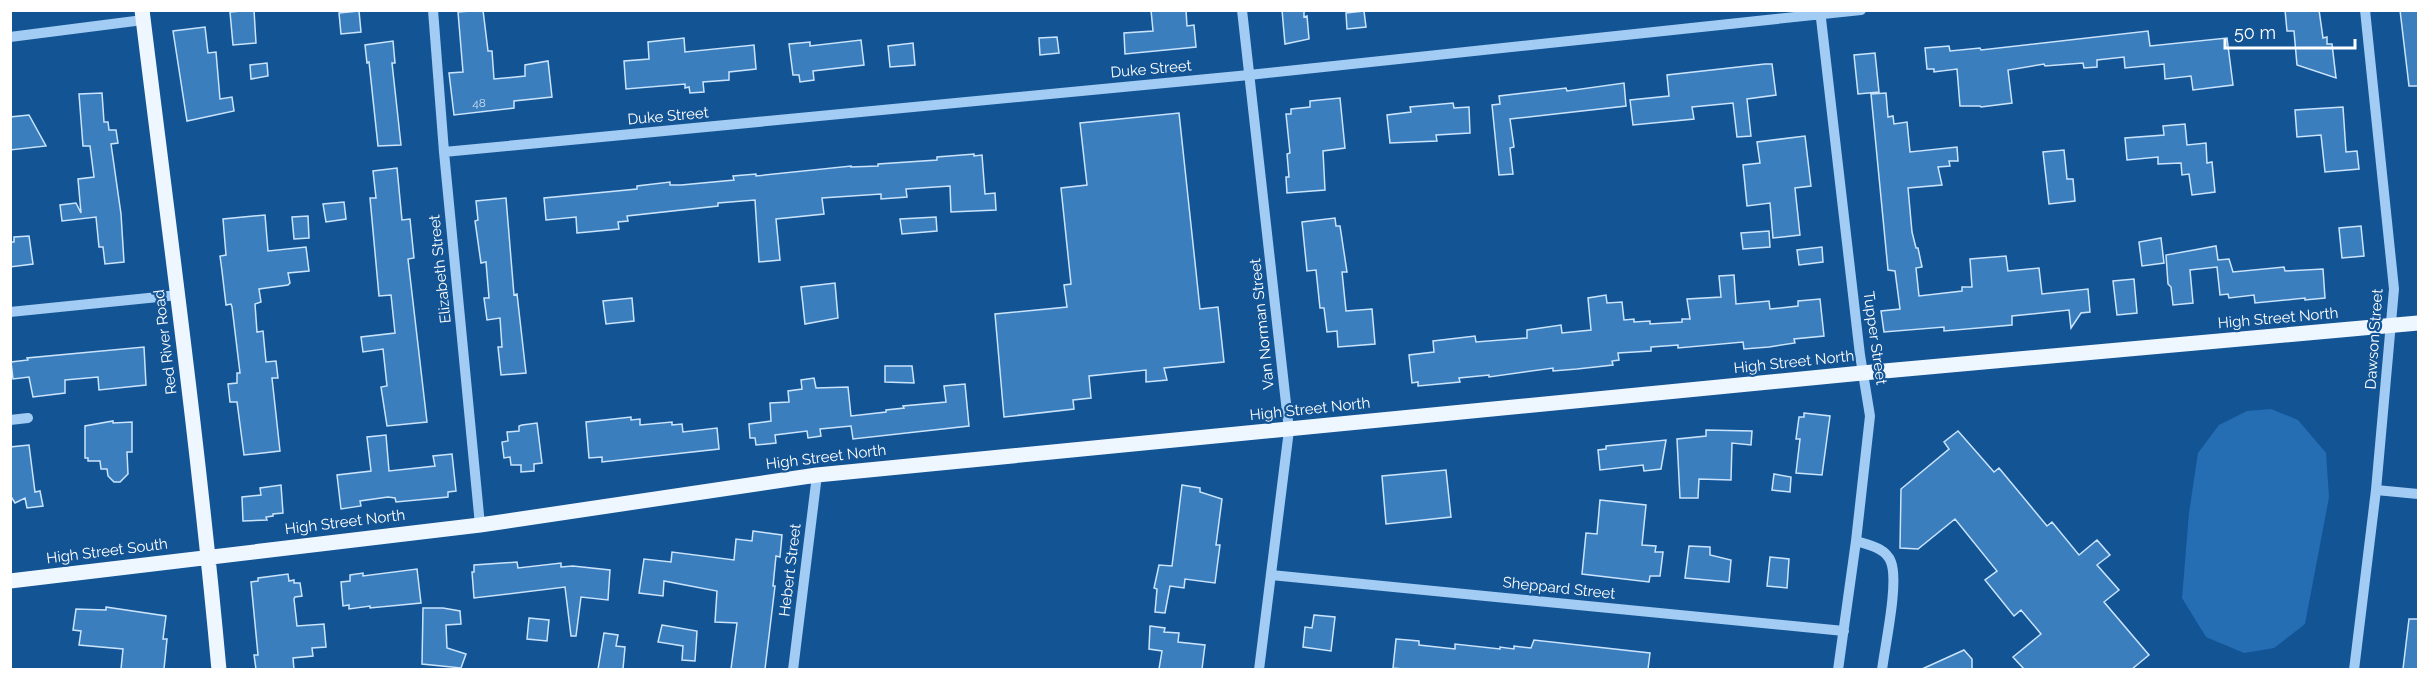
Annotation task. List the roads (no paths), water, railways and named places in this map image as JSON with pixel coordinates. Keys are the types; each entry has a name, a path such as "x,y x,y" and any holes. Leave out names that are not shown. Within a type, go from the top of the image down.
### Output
{"main road":[{"name":"Red River Road","path":"142,15 178,295 219,669"},
{"name":"High Street North","path":"208,556 480,525 817,475 1863,373 2418,323"},
{"name":"High Street South","path":"10,581 208,556"}],"street":[{"name":"Elizabeth Street","path":"433,10 444,152 480,525"},
{"name":"Van Norman Street","path":"1242,10 1289,430 1260,669"},
{"name":"Duke Street","path":"444,152 1249,75 1861,10"},
{"name":"Dawson Street","path":"2354,669 2376,490 2394,290 2366,10"},
{"name":"Tupper Street","path":"1820,13 1870,416 1838,669"},
{"path":"10,37 142,15"},
{"path":"10,312 178,295"},
{"path":"10,420 28,418"},
{"name":"Hebert Street","path":"793,669 817,475"},
{"path":"2376,490 2418,494"},
{"path":"1856,541 1880,549 1891,561 1894,578 1882,669"},
{"name":"Sheppard Street","path":"1271,575 1844,631"}]}
